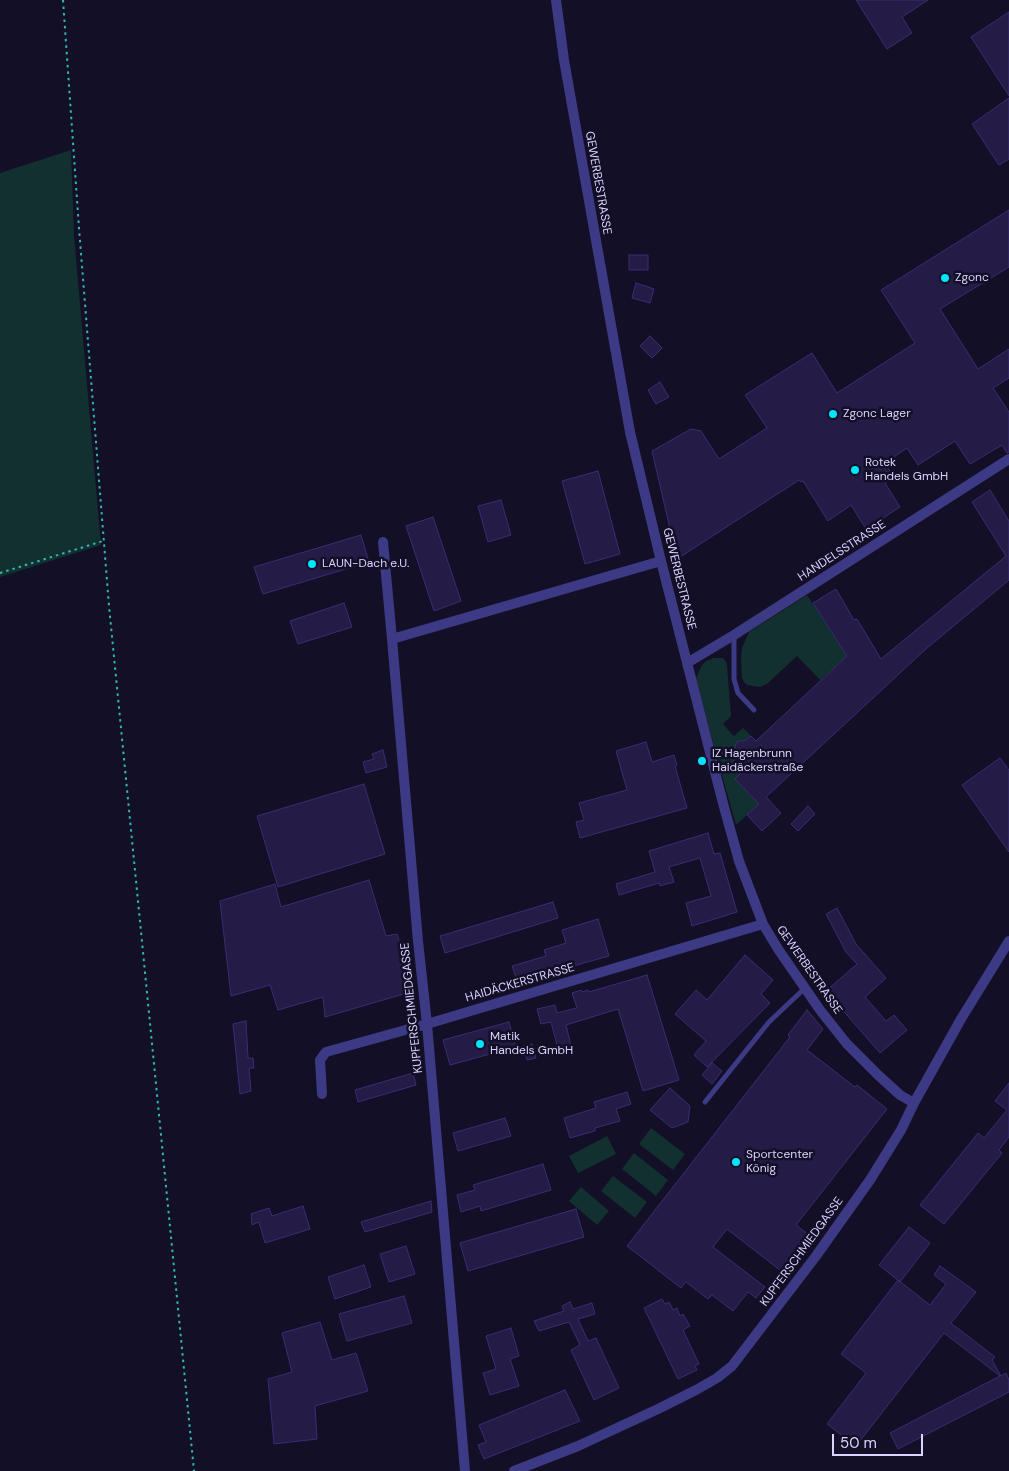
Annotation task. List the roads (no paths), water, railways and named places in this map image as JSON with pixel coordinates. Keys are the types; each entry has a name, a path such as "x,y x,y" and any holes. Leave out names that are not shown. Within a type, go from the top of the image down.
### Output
{"street":[{"name":"GEWERBESTRASSE","path":"556,0 564,60 630,432 719,790 739,861 763,924 804,988 847,1044 900,1095 914,1103"},
{"name":"HANDELSSTRASSE","path":"687,663 734,635 1009,459"},
{"name":"KUPFERSCHMIEDGASSE","path":"382,542 427,1024 465,1471"},
{"path":"392,639 661,561"},
{"name":"HAIDÄCKERSTRASSE","path":"322,1094 320,1060 326,1052 427,1024 763,924"},
{"name":"KUPFERSCHMIEDGASSE","path":"514,1471 578,1446 658,1409 717,1378 732,1366 816,1256 870,1180 901,1130 961,1019 1009,941"}],"lane":[{"path":"734,635 734,679 738,693 754,710"},
{"path":"705,1102 769,1022 804,988"}],"place":[{"name":"Zgonc","path":"945,278"},
{"name":"Zgonc Lager","path":"833,414"},
{"name":"Rotek Handels GmbH","path":"855,470"},
{"name":"LAUN-Dach e.U.","path":"312,564"},
{"name":"IZ Hagenbrunn Haidäckerstraße","path":"702,761"},
{"name":"Matik Handels GmbH","path":"480,1044"},
{"name":"Sportcenter König","path":"736,1162"}]}
